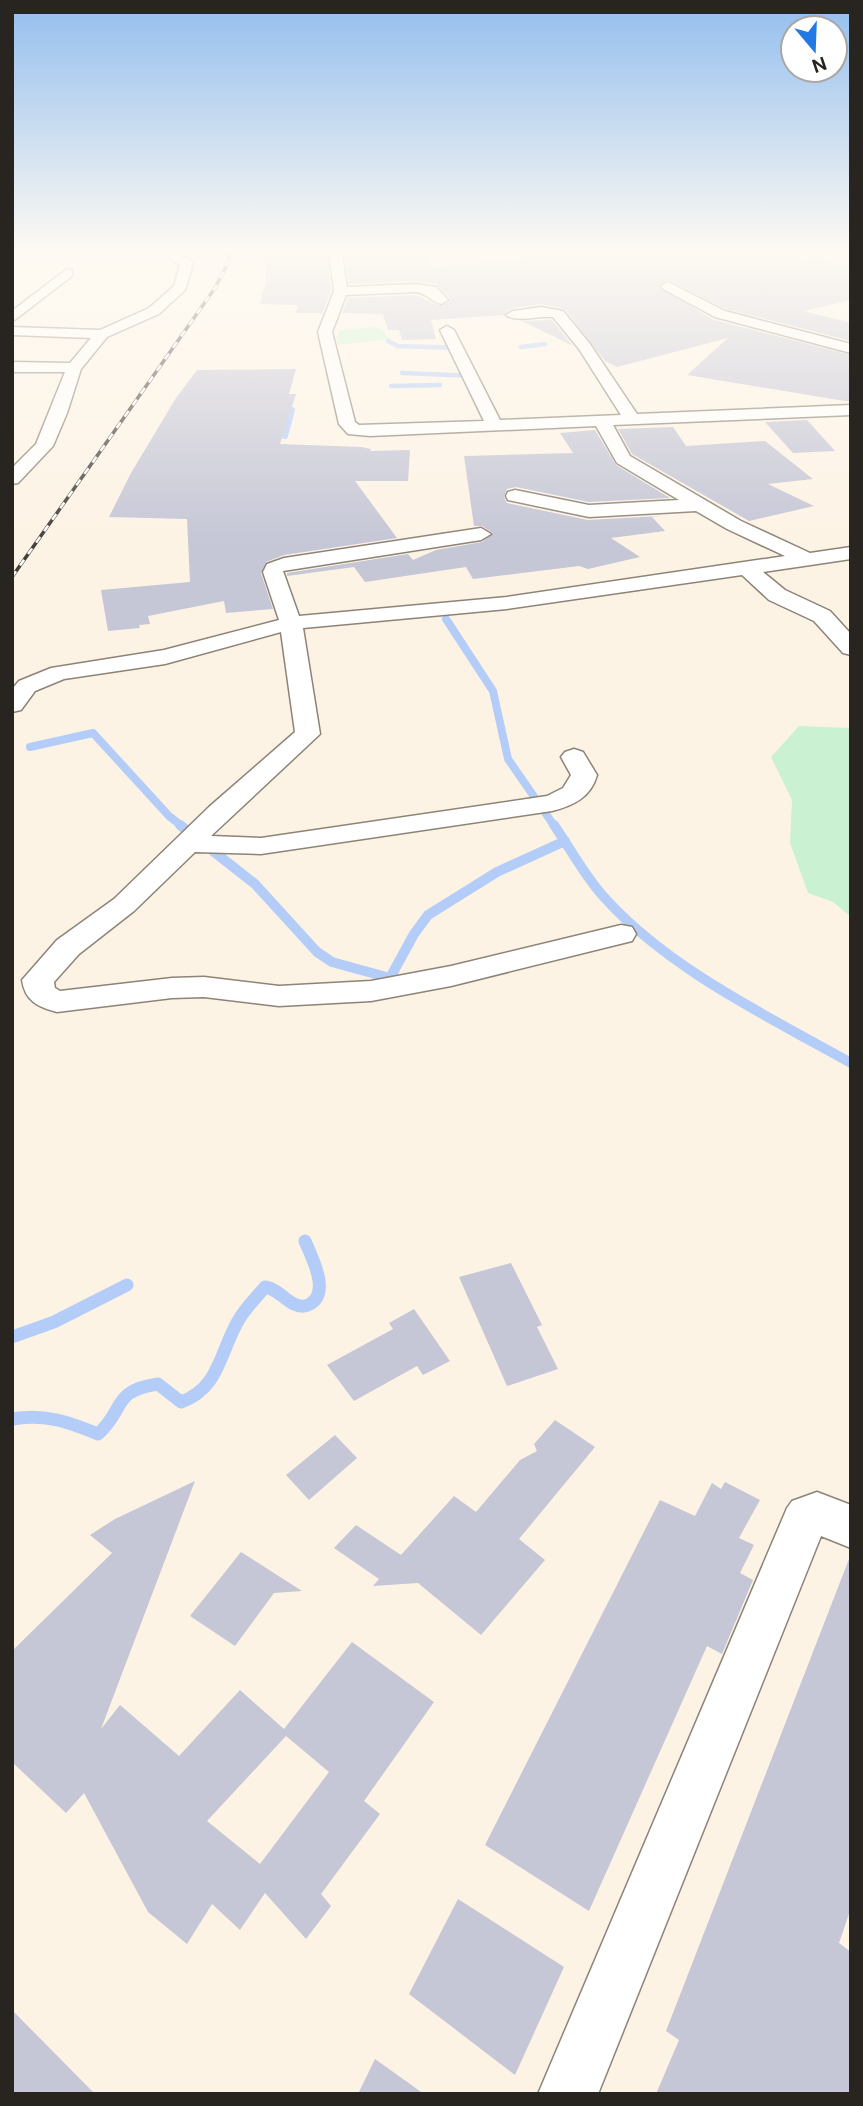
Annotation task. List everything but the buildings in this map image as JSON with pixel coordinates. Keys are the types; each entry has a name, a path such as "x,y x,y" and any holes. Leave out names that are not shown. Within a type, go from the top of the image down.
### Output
{"street":[{"path":"12,479 44,446 60,413 74,368 89,349"},
{"path":"330,349 347,424 370,431 851,410"},
{"path":"457,349 495,426"},
{"path":"586,349 632,419"},
{"path":"12,367 74,368"},
{"path":"602,421 623,459 697,505 805,558"},
{"path":"515,496 589,511 697,505"},
{"path":"481,534 277,566 273,570 291,623 308,734 219,813 124,905 68,947 38,980 39,991 45,998 57,1002 172,988 204,987 279,996 371,991 452,976 621,934"},
{"path":"12,705 27,686 59,673 165,657 291,623 508,603 851,553"},
{"path":"746,568 777,595 822,616 851,648"},
{"path":"191,843 237,847 275,844 552,803 567,798 582,783 584,775 573,757"},
{"path":"568,2094 803,1523 808,1516 817,1513 851,1527"}],"green space":[{"path":"799,726 851,728 851,917 833,902 808,893 790,843 792,800 771,757"}],"waterway":[{"path":"402,373 476,376"},
{"path":"391,386 440,385"},
{"path":"285,436 292,410"},
{"path":"446,619 493,691 508,759 555,827"},
{"path":"30,747 93,733 169,816 183,827"},
{"path":"180,825 255,884 317,952 332,962 390,978 414,934 428,915 497,872 564,841"},
{"path":"554,825 564,841"},
{"path":"564,841 603,896 657,946 720,989 851,1063"},
{"path":"12,1419 35,1417 56,1420 98,1434 126,1396 143,1387 158,1384 181,1402 194,1396 211,1379 238,1321 265,1287 298,1306 308,1305 316,1298 319,1291 318,1274 305,1241"},
{"path":"12,1337 54,1322 127,1285"}],"railway":[{"path":"12,577 172,349"}]}
